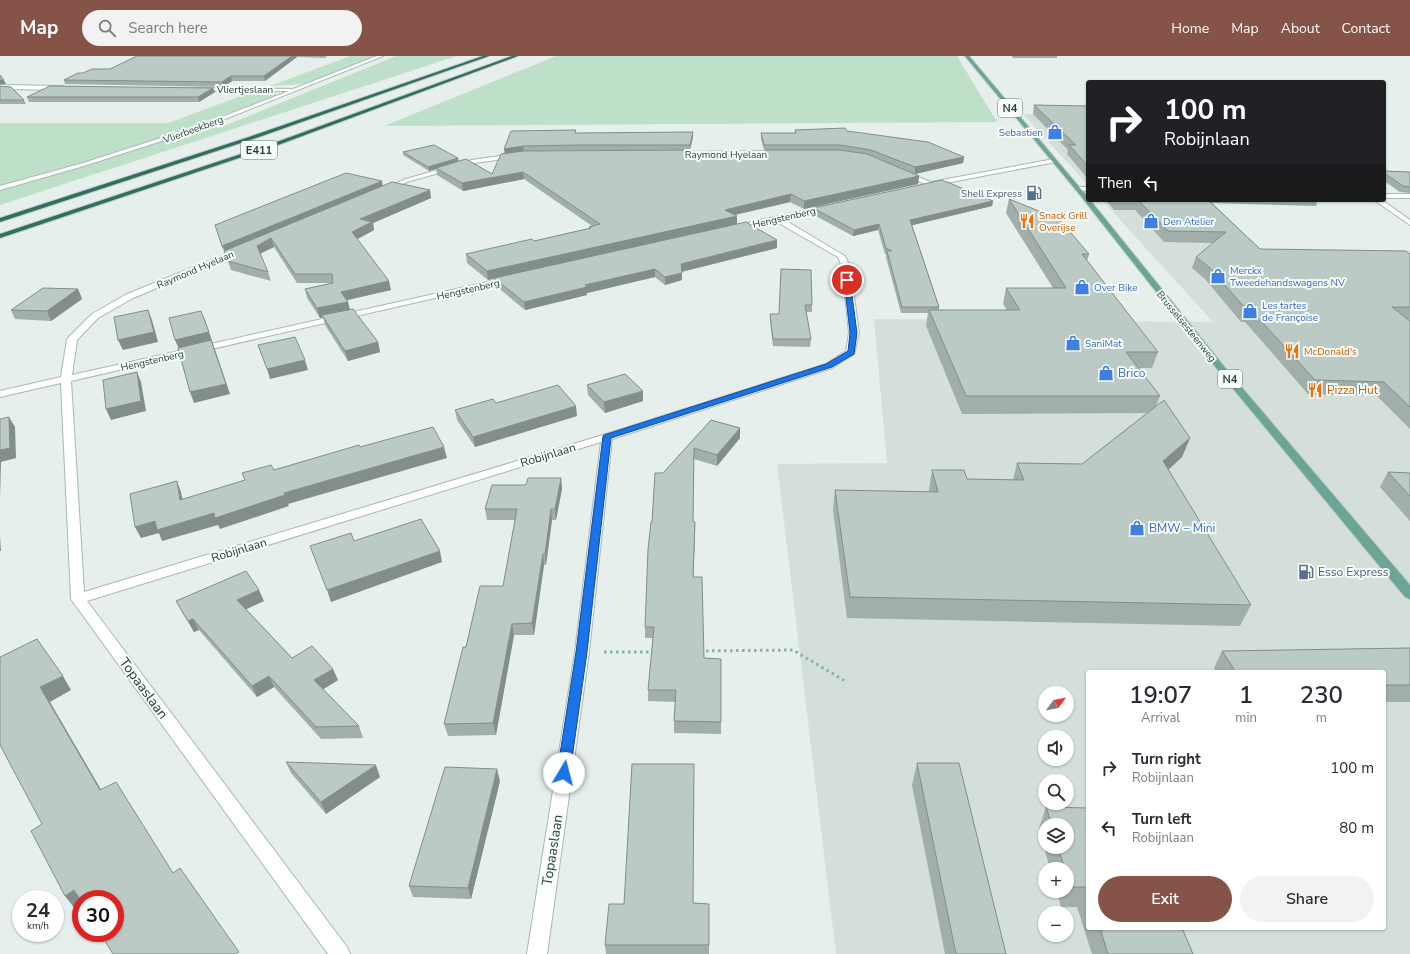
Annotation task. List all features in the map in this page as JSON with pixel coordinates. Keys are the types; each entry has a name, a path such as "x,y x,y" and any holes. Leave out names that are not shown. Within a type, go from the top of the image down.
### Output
{"highway":[{"name":"E411","path":"0,220 258,136 487,56"},
{"name":"E411","path":"0,236 276,144 516,56"}],"main road":[{"name":"Brusselsesteenweg","path":"966,56 1054,161 1083,189"},
{"name":"Brusselsesteenweg","path":"1093,202 1224,372 1410,594"}],"street":[{"name":"Vlierbeekberg","path":"0,188 142,147 203,126 381,56"},
{"path":"0,87 71,88"},
{"name":"Vliertjeslaan","path":"188,88 298,89"},
{"name":"Raymond Hyelaan","path":"666,154 786,153"},
{"path":"379,192 408,180 474,161 524,155"},
{"path":"914,188 1054,161"},
{"path":"893,168 930,184"},
{"path":"1386,196 1410,196"},
{"path":"1380,202 1410,223"},
{"name":"Hengstenberg","path":"723,231 838,205"},
{"name":"Robijnlaan","path":"78,599 829,366 852,352 854,333 846,267 841,256 778,218"},
{"name":"Raymond Hyelaan","path":"66,380 72,339 95,316 130,296 247,247"},
{"name":"Hengstenberg","path":"0,394 522,276"},
{"path":"66,380 78,599"},
{"name":"Topaaslaan","path":"536,954 582,652 607,436"},
{"name":"Topaaslaan","path":"78,599 340,954"}],"path":[{"path":"699,651 793,650 845,680"},
{"path":"582,652 660,652"}],"shaded area":[{"path":"1023,114 1086,115 1086,183"},
{"path":"1104,202 1202,202 1265,259 1410,261 1410,954 836,954 777,464 887,463 874,319 1213,322"}],"green space":[{"path":"350,56 374,56 307,83 270,86"},
{"path":"396,56 457,56 0,205 0,123 168,123 249,93 206,92 209,90 268,90 275,92 276,95 267,99 196,125 219,128"},
{"path":"556,56 957,56 997,122 384,126"}],"building":[{"path":"137,56 292,56 264,76 231,76 222,82 64,80 78,73 83,73 92,69 110,69"},
{"path":"0,86 11,87 24,100 0,100"},
{"path":"50,86 213,88 198,97 27,97"},
{"path":"1034,105 1086,106 1086,164 1069,145 1076,145"},
{"path":"845,128 847,131 928,142 964,157 915,167 871,150 840,145 764,145 761,133 796,133 795,130"},
{"path":"576,130 575,133 693,132 690,145 523,146 504,149 511,131"},
{"path":"434,145 458,158 428,167 403,152"},
{"path":"689,150 688,156 767,157 766,150 840,150 867,154 919,176 804,201 791,194 725,210 737,216 487,271 466,254 532,239 534,241 591,228 589,227 600,224 523,172 462,183 436,168 466,159 492,174 501,154 523,151"},
{"path":"1386,171 1410,172 1410,187 1403,186 1386,174"},
{"path":"346,173 382,181 222,246 215,225"},
{"path":"942,180 993,201 910,220 939,307 902,307 887,251 892,251 886,248 879,224 854,230 813,208"},
{"path":"392,182 430,190 360,219 372,222 352,232 389,281 341,292 348,302 317,308 305,289 333,283 332,274 295,274 271,238 257,246 268,272 228,261 224,251"},
{"path":"1009,199 1059,219 1089,254 1082,254 1158,352 1126,352 1160,396 966,396 929,310 1020,310 1006,288 1066,288"},
{"path":"1140,202 1210,202 1260,249 1406,251 1410,254 1410,307 1392,307 1410,321 1410,407 1384,382 1315,380 1250,309 1246,309 1209,267 1196,257 1226,232 1168,231"},
{"path":"746,222 777,240 681,264 682,273 665,277 655,269 585,285 587,287 524,302 494,278"},
{"path":"781,269 811,270 812,305 805,305 811,339 773,339 770,314 779,314"},
{"path":"43,288 78,289 47,311 11,310"},
{"path":"353,309 378,342 345,351 322,315"},
{"path":"148,310 154,332 118,340 114,317"},
{"path":"201,311 209,332 175,340 169,318"},
{"path":"295,337 305,360 267,369 258,345"},
{"path":"211,340 226,384 190,392 178,348"},
{"path":"137,372 141,401 106,409 103,380"},
{"path":"625,374 643,391 604,402 587,385"},
{"path":"558,385 576,406 473,437 455,410 493,399 496,403"},
{"path":"1164,400 1190,438 1163,461 1251,605 850,597 835,490 938,492 932,470 964,470 967,479 1024,480 1017,463 1082,464"},
{"path":"9,417 10,448 0,450 0,419"},
{"path":"711,420 740,428 717,455 694,448 693,522 695,522 693,577 702,577 704,658 721,659 721,722 674,721 676,690 648,690 654,627 645,627 648,549 652,522 655,473 663,473"},
{"path":"433,427 444,447 284,493 285,495 215,518 214,513 157,530 155,521 135,527 130,494 177,481 180,500 245,480 242,473 271,465 274,470 359,445 360,447"},
{"path":"1388,472 1410,473 1410,496"},
{"path":"528,478 561,478 555,509 551,509 545,554 543,554 532,623 512,624 493,723 444,724 463,647 466,647 480,586 503,586 517,509 485,509 492,485 526,485"},
{"path":"421,519 440,551 327,590 310,546 351,533 354,541"},
{"path":"246,571 259,590 237,600 292,658 312,646 333,669 314,680 359,726 316,727 269,676 252,686 193,619 188,621 176,601"},
{"path":"37,639 63,676 40,687 100,790 116,782 173,873 180,868 239,952 236,954 113,954 106,942 124,942 124,890 72,890 65,896 64,890 62,890 31,831 42,824 0,745 0,657"},
{"path":"1410,648 1410,685 1386,685 1386,670 1235,670 1222,651"},
{"path":"286,762 376,765 321,802"},
{"path":"917,763 959,763 1006,954 956,954"},
{"path":"632,764 694,764 693,903 709,904 709,945 605,945 609,904 624,904"},
{"path":"445,767 497,769 468,888 409,886"},
{"path":"1074,808 1086,808 1086,887 1074,887 1074,862 1063,862 1060,854 1074,854 1074,818 1050,818 1047,810 1074,810"},
{"path":"1101,930 1183,930 1193,954 1108,954"}],"place":[{"name":"Sebastien","path":"1055,132"},
{"name":"Shell Express","path":"1034,193"},
{"name":"Snack Grill Overijse","path":"1027,221"},
{"name":"Den Atelier","path":"1151,221"},
{"name":"Merckx Tweedehandswagens NV","path":"1218,276"},
{"name":"Over Bike","path":"1082,287"},
{"name":"Les tartes de Françoise","path":"1250,311"},
{"name":"SaniMat","path":"1073,343"},
{"name":"McDonald's","path":"1292,351"},
{"name":"Brico","path":"1106,373"},
{"name":"Pizza Hut","path":"1315,390"},
{"name":"BMW – Mini","path":"1137,528"},
{"name":"Esso Express","path":"1306,572"}],"route":[{"path":"564,773 582,652 607,436 829,366 852,352 854,333 847,280"}]}
